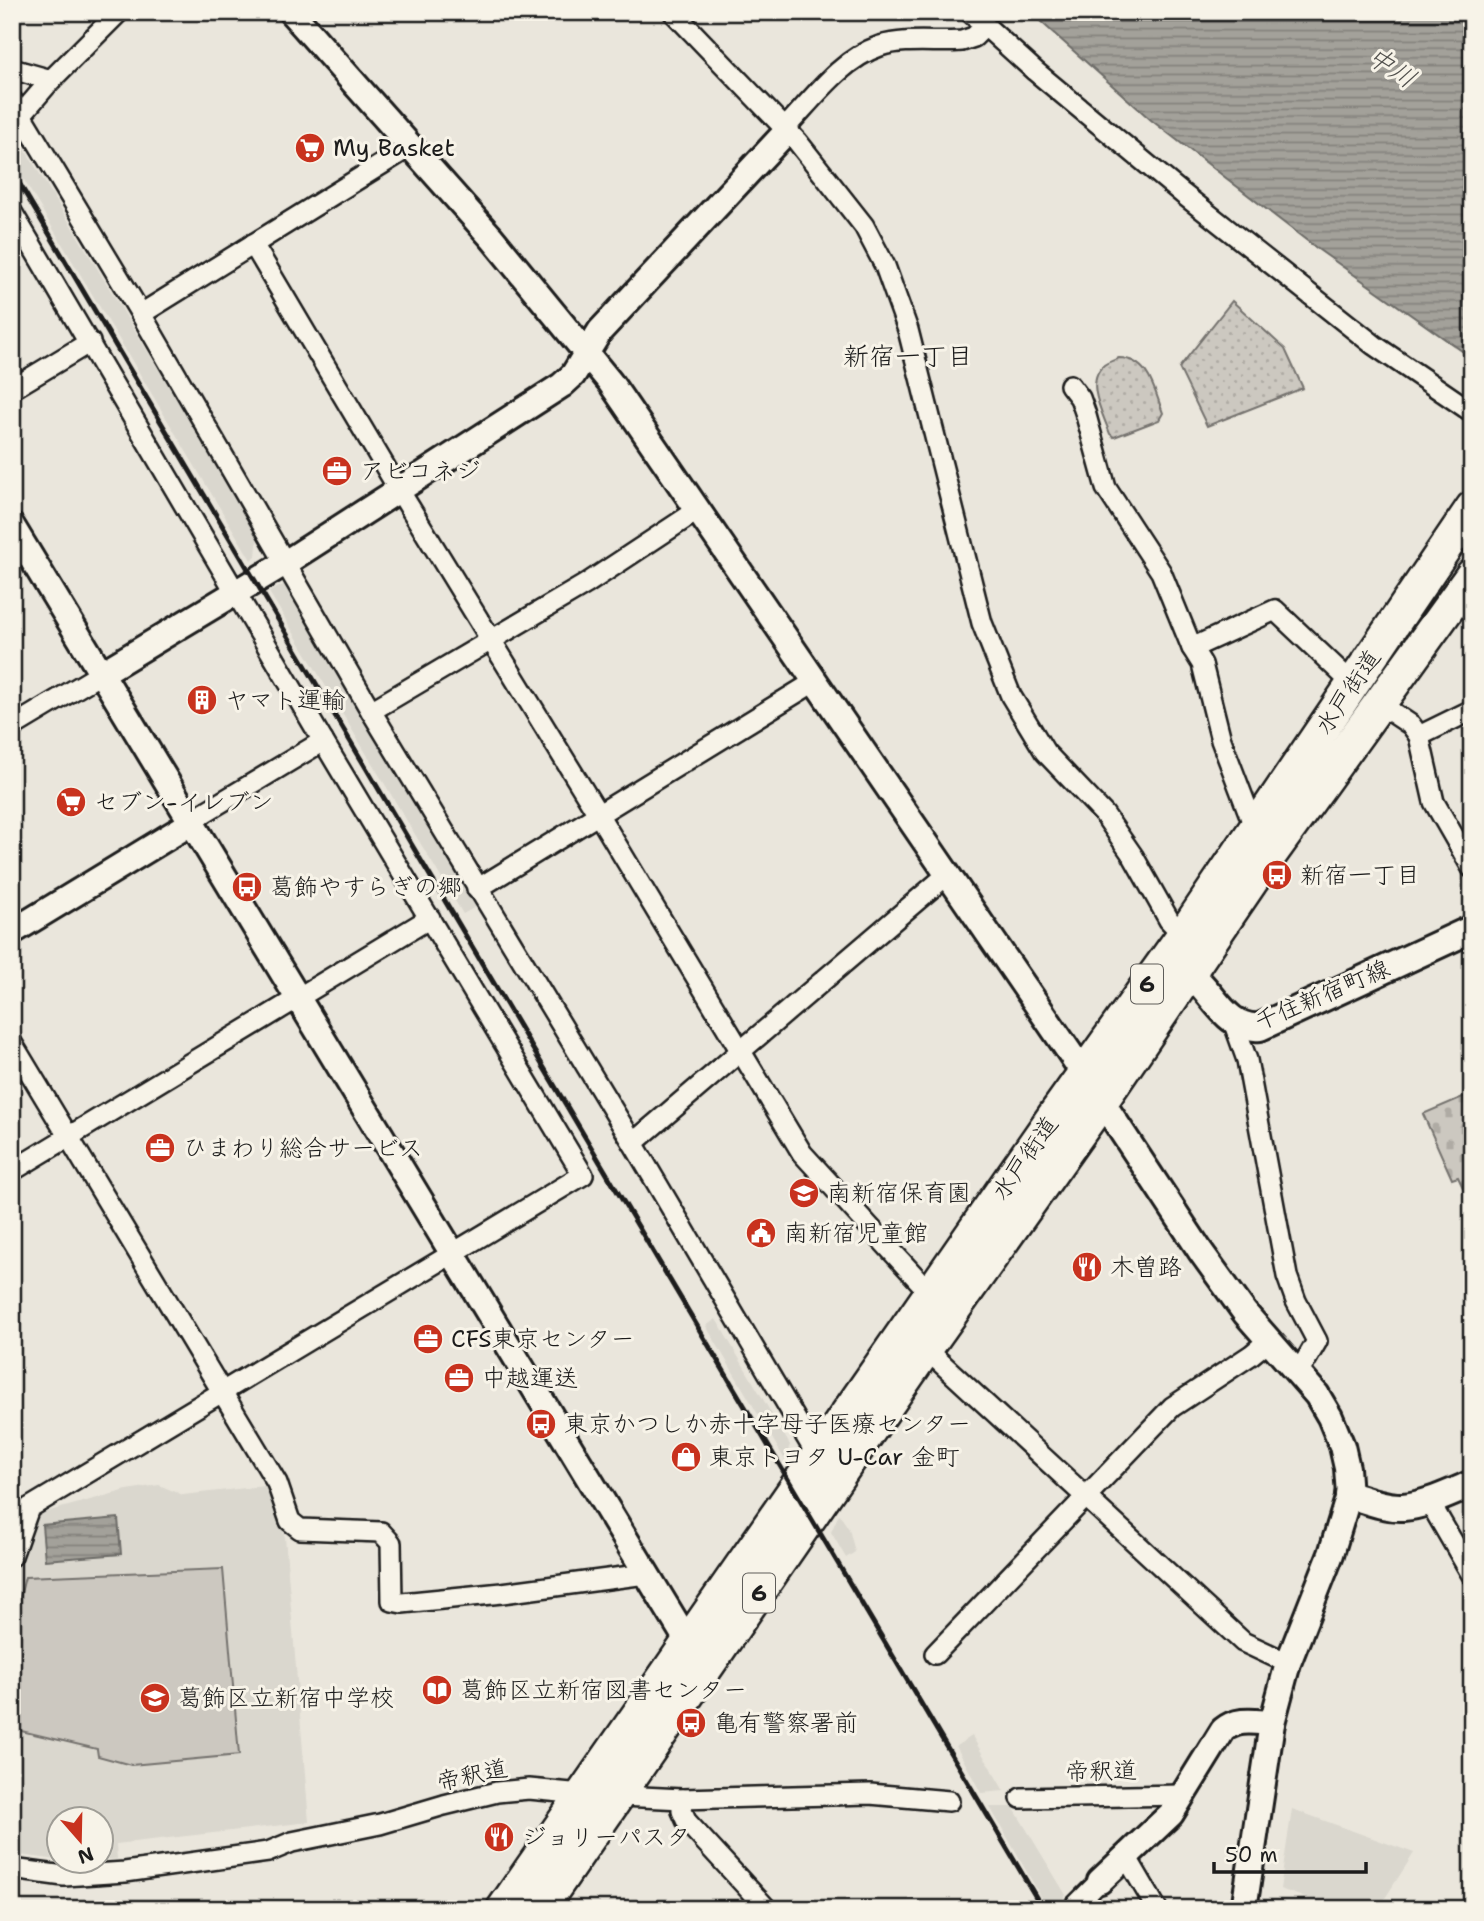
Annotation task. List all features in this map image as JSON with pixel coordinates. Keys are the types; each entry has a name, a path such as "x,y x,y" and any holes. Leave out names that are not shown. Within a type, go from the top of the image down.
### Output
{"highway":[{"name":"水戸街道","path":"503,1909 1183,935 1472,508"},
{"name":"水戸街道","path":"540,1909 850,1457 1102,1101 1378,703 1472,575"}],"main road":[{"name":"千住新宿町線","path":"1189,973 1233,1021 1245,1028 1260,1027 1472,929"},
{"path":"1349,1495 1383,1505 1402,1507 1429,1502 1472,1484"}],"street":[{"path":"119,12 51,80 17,107 141,314 371,711 633,1143 818,1457 826,1462 838,1462 850,1457"},
{"path":"291,12 492,238 587,353 644,430 814,682 1085,1074 1201,1252 1268,1341 1317,1395 1342,1446 1349,1495 1331,1554 1288,1663 1272,1723 1244,1909"},
{"path":"673,12 786,130 864,226 885,266 908,330 982,623 1011,696 1045,752 1104,814 1133,856 1169,920 1183,935"},
{"path":"970,12 1183,194 1374,345 1472,412"},
{"path":"12,727 285,563 562,385 573,375 600,331 830,82 861,55 881,45 962,41 974,37 985,26"},
{"path":"12,69 51,80"},
{"path":"141,314 411,146"},
{"path":"12,212 323,741 583,1175 29,1508 12,1556"},
{"path":"253,244 399,490 802,1153 931,1294"},
{"path":"12,389 90,342"},
{"path":"1070,385 1080,398 1085,412 1106,488 1160,572 1192,648 1205,671 1222,740 1255,830"},
{"path":"371,711 586,584 698,510"},
{"path":"12,526 661,1595 687,1644 705,1669"},
{"path":"1192,648 1275,610 1353,684"},
{"path":"477,888 814,682"},
{"path":"1378,703 1411,725 1419,736 1434,802 1472,868"},
{"path":"1419,736 1472,710"},
{"path":"12,932 323,741"},
{"path":"633,1143 948,874"},
{"path":"12,1171 430,918"},
{"path":"1233,1021 1247,1060 1287,1276 1296,1301 1317,1341 1298,1372"},
{"path":"12,1043 277,1483 290,1521 300,1530 381,1532 391,1543 392,1601 402,1603 646,1574"},
{"path":"935,1654 1172,1407 1268,1341"},
{"path":"926,1349 1243,1642 1288,1663"},
{"path":"12,1497 29,1508"},
{"path":"1429,1502 1472,1575"},
{"path":"1072,1909 1171,1814 1223,1730 1241,1720 1272,1723"},
{"name":"帝釈道","path":"12,1869 64,1876 268,1852 292,1842 380,1824 443,1805 497,1792 529,1789 682,1799 870,1794 950,1801"},
{"name":"帝釈道","path":"1021,1798 1182,1794"},
{"path":"682,1799 682,1811 687,1822 767,1909"},
{"path":"1126,1856 1157,1909"}],"shaded area":[{"path":"12,128 258,533 256,556 251,560 12,160"},
{"path":"287,583 477,906 463,914 269,592"},
{"path":"716,1319 790,1445 785,1460 706,1326"},
{"name":"葛飾区立新宿中学校","path":"159,1485 183,1495 265,1486 285,1537 309,1822 116,1844 116,1806 46,1806 46,1858 12,1854 12,1577 28,1529 36,1518 46,1512 127,1490"},
{"path":"839,1514 849,1529 855,1552 846,1558 831,1532"},
{"path":"972,1736 1004,1791 981,1793 956,1746"},
{"path":"990,1807 1013,1807 1066,1895 1055,1909 1048,1909"},
{"path":"1292,1809 1414,1853 1378,1909 1338,1909 1280,1889"}],"green space":[{"path":"1232,301 1285,349 1303,388 1207,426 1179,368"},
{"path":"1119,358 1129,360 1144,370 1153,385 1163,413 1159,420 1114,437 1110,434 1095,389 1098,372 1104,365"},
{"path":"1472,1093 1472,1207 1458,1177 1452,1179 1423,1114"},
{"path":"223,1569 239,1755 131,1765 98,1756 97,1749 17,1730 19,1715 12,1713 12,1628 25,1577"}],"water":[{"name":"中川","path":"1030,12 1472,12 1472,358 1319,250 1151,120"},
{"path":"118,1518 121,1554 45,1560 42,1525"}],"railway":[{"path":"12,171 1043,1909"}],"place":[{"name":"My Basket","path":"310,148"},
{"name":"アビコネジ","path":"337,471"},
{"name":"ヤマト運輸","path":"202,700"},
{"name":"セブン-イレブン","path":"71,802"},
{"name":"新宿一丁目","path":"1277,875"},
{"name":"葛飾やすらぎの郷","path":"247,887"},
{"name":"ひまわり総合サービス","path":"160,1148"},
{"name":"南新宿保育園","path":"804,1193"},
{"name":"南新宿児童館","path":"761,1233"},
{"name":"木曽路","path":"1087,1267"},
{"name":"CFS東京センター","path":"428,1339"},
{"name":"中越運送","path":"459,1378"},
{"name":"東京かつしか赤十字母子医療センター","path":"541,1424"},
{"name":"東京トヨタ U-Car 金町","path":"686,1457"},
{"name":"葛飾区立新宿図書センター","path":"437,1690"},
{"name":"葛飾区立新宿中学校","path":"155,1698"},
{"name":"亀有警察署前","path":"691,1723"},
{"name":"ジョリーパスタ","path":"499,1837"}],"district":[{"name":"新宿一丁目","path":"908,356"}]}
